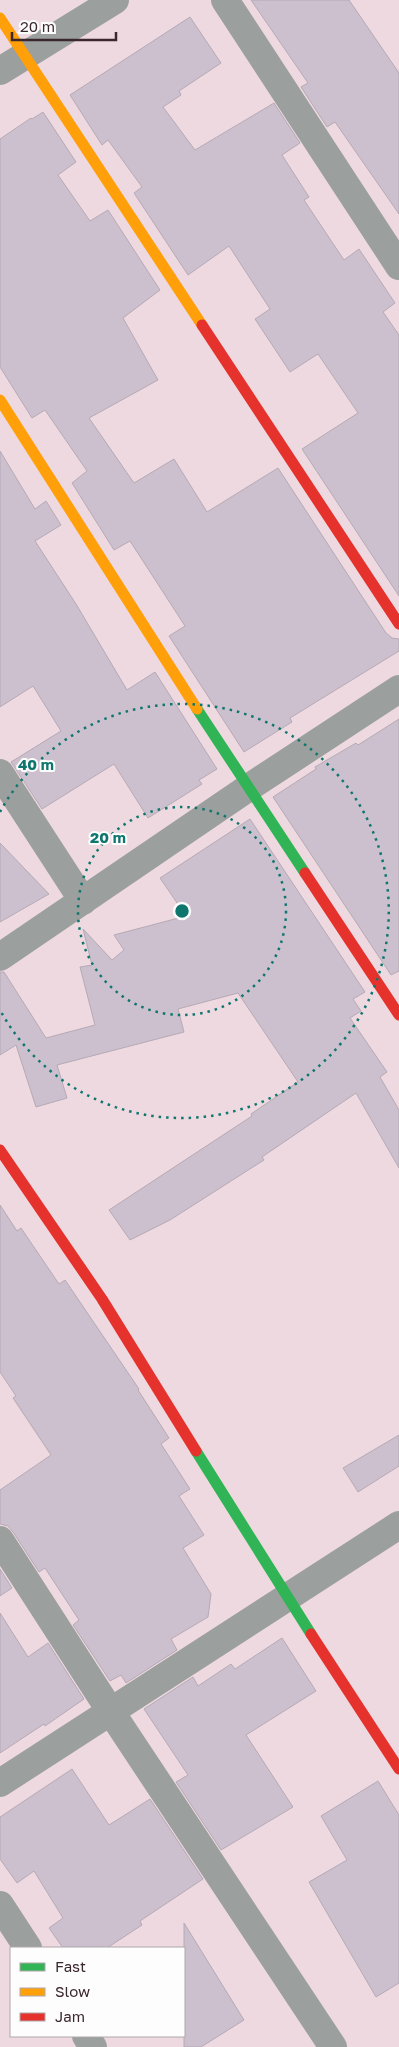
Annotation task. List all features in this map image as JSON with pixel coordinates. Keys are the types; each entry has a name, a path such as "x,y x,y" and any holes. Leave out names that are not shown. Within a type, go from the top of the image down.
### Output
{"street":[{"path":"0,71 115,0"},
{"path":"225,0 399,266"},
{"path":"0,18 399,624"},
{"path":"0,400 248,788 399,1015"},
{"path":"0,957 248,788 399,689"},
{"path":"0,773 8,803 83,901"},
{"path":"0,1150 102,1299 287,1598 399,1769"},
{"path":"0,1783 399,1526"},
{"path":"0,1540 110,1712 333,2047"},
{"path":"0,1905 27,1947"}],"building":[{"path":"251,0 349,0 399,73 399,214 335,122 327,127 301,87 308,83"},
{"path":"190,17 221,63 179,91 181,95 163,107 195,150 274,103 300,143 282,155 309,197 304,200 344,260 359,249 395,303 383,312 399,335 399,596 302,449 358,413 318,354 290,372 255,319 270,309 229,246 188,275 134,193 142,187 108,140 102,145 70,95"},
{"path":"43,112 76,162 58,175 90,221 108,210 160,290 123,318 158,380 89,418 134,483 174,459 207,512 278,468 386,633 392,638 399,639 399,651 290,718 292,722 244,752 169,636 185,626 130,541 114,550 72,483 87,471 45,410 32,418 0,367 0,139"},
{"path":"0,451 35,509 46,501 61,525 35,541 76,604 127,690 155,672 217,769 199,780 202,784 148,818 114,764 42,809 11,762 61,731 33,686 0,707"},
{"path":"399,719 399,971 391,975 273,797 316,769 315,767 356,743 358,745"},
{"path":"250,819 365,992 353,999 361,1011 350,1018 387,1072 380,1077 399,1110 399,1168 356,1093 262,1157 264,1160 170,1220 130,1240 109,1210 252,1116 251,1114 298,1082 238,993 178,1009 184,1032 57,1065 67,1098 36,1107 16,1045 0,1055 0,972 4,972 46,1038 95,1025 80,967 92,965 83,929 112,960 124,950 114,935 186,916 160,878"},
{"path":"0,843 49,894 0,922"},
{"path":"0,1205 17,1231 21,1228 59,1284 65,1280 139,1389 169,1438 161,1444 190,1489 179,1496 204,1535 183,1548 211,1594 208,1617 171,1639 177,1650 126,1683 121,1675 110,1681 73,1625 79,1620 45,1568 39,1572 13,1532 8,1526 0,1524 0,1490 51,1455 13,1398 16,1396 0,1372"},
{"path":"399,1435 399,1466 358,1492 343,1468"},
{"path":"0,1569 12,1588 0,1596"},
{"path":"0,1613 28,1657 48,1643 84,1699 45,1726 44,1724 0,1753"},
{"path":"282,1638 316,1691 246,1735 293,1807 221,1850 176,1782 188,1775 144,1709 193,1677 198,1686 231,1664 235,1669"},
{"path":"72,1769 109,1825 150,1799 203,1879 140,1921 142,1925 109,1947 62,1947 49,1928 63,1918 34,1871 17,1883 0,1859 0,1817"},
{"path":"378,1781 399,1815 399,1983 376,1997 309,1882 347,1860 321,1816"},
{"path":"184,1923 244,2020 201,2047 184,2047"}],"traffic: fast":[{"path":"197,709 305,873"},
{"path":"196,1451 311,1634"}],"traffic: slow":[{"path":"0,18 202,325"},
{"path":"0,400 197,709"}],"traffic: jam":[{"path":"202,325 399,624"},
{"path":"305,873 399,1015"},
{"path":"0,1150 102,1299 196,1451"},
{"path":"311,1634 399,1769"}]}
